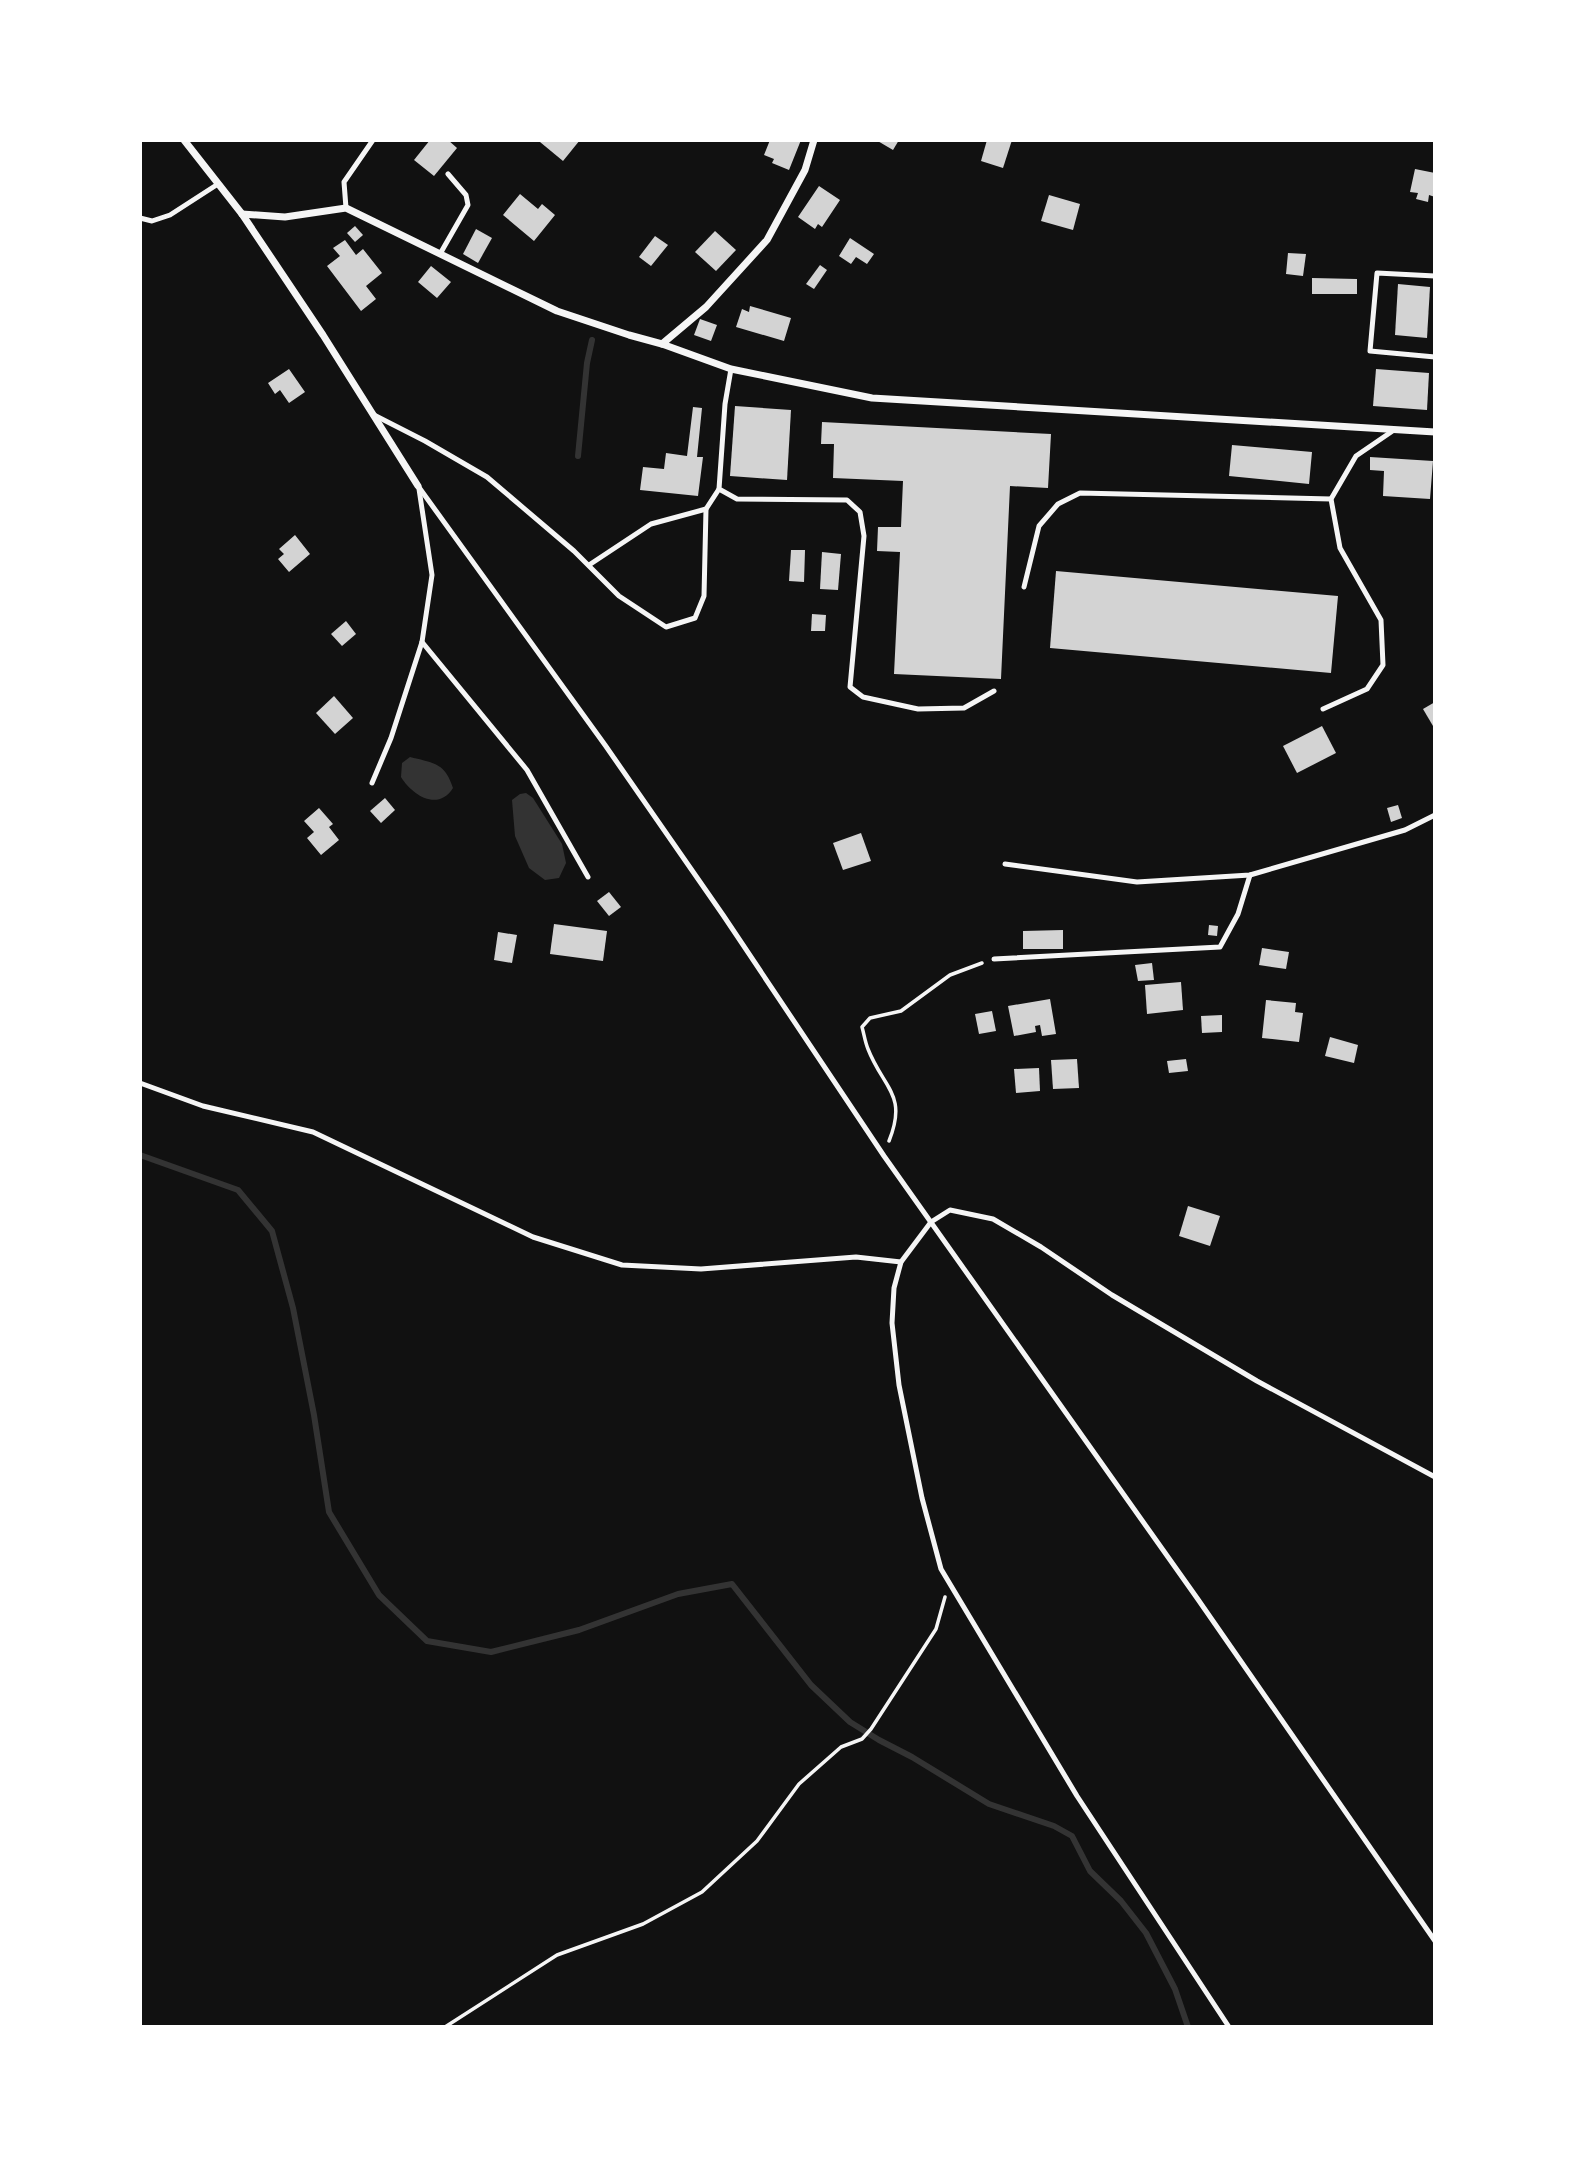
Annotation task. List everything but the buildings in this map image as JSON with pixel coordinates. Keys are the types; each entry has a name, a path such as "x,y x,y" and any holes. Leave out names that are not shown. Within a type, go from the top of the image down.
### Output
{"street":[{"path":"184,140 242,214 418,486"},
{"path":"662,344 706,307 767,240 805,170 814,140"},
{"path":"242,214 285,217 346,208 557,311 731,369 872,398 1435,432"}],"lane":[{"path":"346,208 344,182 373,140"},
{"path":"440,254 468,205 466,195 448,174"},
{"path":"140,218 152,221 170,215 218,184"},
{"path":"1435,276 1377,273 1370,351 1435,357"},
{"path":"373,415 487,477 574,551 619,596 666,627 695,618 704,596 706,509 719,489 725,404 731,369"},
{"path":"1323,709 1367,689 1383,665 1381,620 1340,548 1331,499 1356,456 1394,430"},
{"path":"372,783 391,738 422,642 432,575 418,486"},
{"path":"418,486 621,767 884,1156 1198,1598 1435,1941"},
{"path":"719,489 737,499 847,500 860,512 864,536 850,687 863,697 918,709 964,708 994,691"},
{"path":"1024,587 1039,526 1058,504 1080,493 1331,499"},
{"path":"589,565 651,524 706,509"},
{"path":"422,642 527,770 588,877"},
{"path":"1005,863 1137,882 1250,875 1405,830 1435,815"},
{"path":"994,959 1220,947 1238,914 1250,875"},
{"path":"140,1083 203,1106 313,1132 533,1237 622,1265 701,1269 856,1257 901,1262"},
{"path":"1229,2027 1077,1796 941,1569 922,1498 899,1385 892,1323 894,1287 901,1262 930,1222 950,1210 993,1219 1041,1247 1112,1295 1257,1381 1435,1478"}],"path":[{"path":"884,1156 896,1123 894,1095 868,1050 862,1027 870,1018 901,1011 950,975 994,959"},
{"path":"445,2027 557,1955 643,1924 702,1892 757,1841 799,1784 841,1747 862,1739 871,1729 936,1629 949,1582"}],"shaded area":[{"path":"410,757 438,765 446,773 453,788 447,795 433,800 418,795 406,784 401,777 402,763"},
{"path":"526,793 533,798 562,844 566,863 559,878 545,880 529,868 515,836 512,800"}],"waterway":[{"path":"578,456 587,363 592,340"},
{"path":"140,1155 238,1190 272,1231 293,1308 329,1512 379,1595 427,1641 491,1652 579,1630 678,1594 732,1584 811,1685 850,1722 989,1804 1054,1826 1072,1836 1090,1871 1121,1901 1146,1933 1175,1989 1188,2027"}]}
